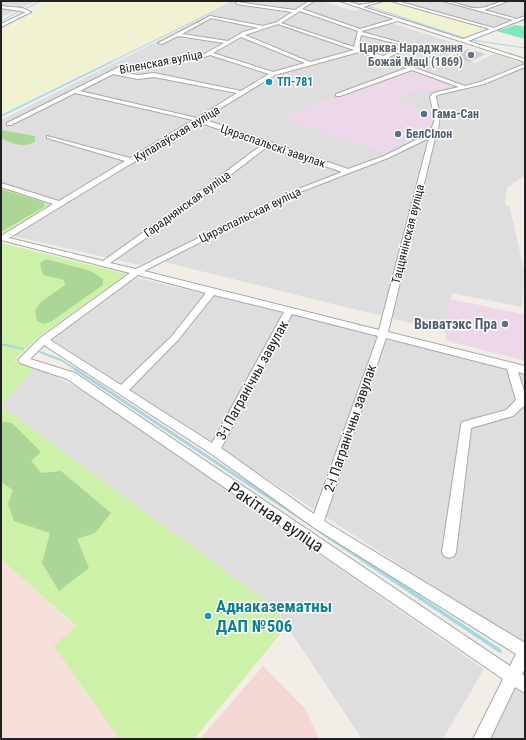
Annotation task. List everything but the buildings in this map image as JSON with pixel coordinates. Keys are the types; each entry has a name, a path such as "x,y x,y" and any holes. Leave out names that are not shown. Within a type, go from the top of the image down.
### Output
{"street":[{"name":"Віленская вуліца","path":"9,124 112,72 131,66 189,60 202,57 241,35 278,23 312,1"},
{"path":"342,1 525,61"},
{"path":"361,6 380,1"},
{"path":"393,1 494,29"},
{"path":"445,1 518,20"},
{"path":"479,10 506,1"},
{"path":"237,3 296,10 360,32 411,46 383,58"},
{"path":"1,7 22,9 29,12 1,26"},
{"path":"160,43 210,17 266,27"},
{"path":"463,41 525,17"},
{"path":"360,32 399,19"},
{"path":"278,23 412,68 466,88"},
{"path":"358,50 360,32"},
{"path":"176,34 229,42"},
{"path":"241,35 311,64"},
{"name":"Купалаўская вуліца","path":"2,238 273,74 358,50"},
{"path":"209,53 273,74"},
{"path":"433,134 438,124 438,114 433,97 435,94 482,84 525,65"},
{"path":"338,95 412,68"},
{"path":"112,72 144,78 154,75 242,93"},
{"name":"Цярэспальскі завулак","path":"74,91 199,120 346,171"},
{"name":"Цярэспальская вуліца","path":"23,360 43,340 139,271 293,193 346,171 386,157 433,134"},
{"name":"Таццянінская вуліца","path":"382,334 433,134"},
{"path":"49,137 133,160"},
{"name":"Гараднянская вуліца","path":"105,263 184,208 267,144"},
{"path":"1,185 60,204"},
{"path":"2,238 139,271 525,370"},
{"path":"122,391 175,338 213,290"},
{"name":"3-і Пагранічны завулак","path":"214,450 290,310"},
{"name":"2-і Пагранічны завулак","path":"317,523 382,334"},
{"name":"Ракітная вуліца","path":"43,340 214,450 317,523 525,651"},
{"name":"Ракітная вуліца","path":"23,360 71,376 519,681"},
{"path":"449,552 466,425 509,412 522,401 511,367"},
{"path":"481,739 519,681 525,651"}],"shaded area":[{"path":"1,1 36,1 1,18"},
{"path":"237,1 320,1 355,11 361,9 391,19 385,21 467,47 448,55 475,63 494,54 524,63 525,175 507,188 505,204 510,207 524,271 522,307 452,293 446,332 152,259 139,265 13,236 66,204 1,182 1,120"},
{"path":"397,1 443,1 514,20 493,28"},
{"path":"448,1 503,1 479,9"},
{"path":"509,1 525,1 525,16 516,19 482,10"},
{"path":"468,49 486,54 470,62 452,56"},
{"path":"409,70 450,83 452,86 418,94 412,92 396,98 398,99 396,100 432,114 430,128 385,153 278,118 326,100 335,99"},
{"path":"134,277 525,370 525,646 51,339"},
{"path":"450,299 523,314 525,317 525,361 445,340"},
{"path":"35,367 83,390 484,669 443,739 362,739 275,608 1,406"},
{"path":"1,559 76,627 55,646 119,739 1,739"},
{"path":"525,658 525,739 483,739"},
{"path":"263,666 306,710 319,739 200,739"}],"green space":[{"path":"49,1 232,1 1,113 1,29 38,11 36,8"},
{"path":"386,1 489,30 467,38 369,5"},
{"path":"516,25 525,27 525,39 496,31"},
{"path":"1,130 35,136 35,142 26,145 14,143 1,138"},
{"path":"1,186 55,204 1,236"},
{"path":"1,189 45,203 44,207 1,232"},
{"path":"1,243 127,274 37,338 14,361 35,367 1,406"},
{"path":"46,259 91,271 103,279 103,285 52,321 43,324 37,321 35,310 42,301 65,285 64,280 43,275 40,263"},
{"path":"1,406 275,608 287,626 194,739 119,739 54,646 76,626 1,559"},
{"path":"1,421 12,423 41,452 31,461 41,473 61,471 111,513 95,533 77,539 89,568 59,591 42,563 50,533 14,521 8,504 13,490 1,482"}],"waterway":[{"path":"27,8 41,1"},
{"path":"109,63 235,1"},
{"path":"350,1 362,4"},
{"path":"368,6 464,38"},
{"path":"1,21 20,11"},
{"path":"516,23 525,20"},
{"path":"472,40 525,48"},
{"path":"1,116 111,62"},
{"path":"1,344 23,349"},
{"path":"40,352 61,360 77,370"},
{"path":"75,369 323,533"},
{"path":"321,532 500,651"}],"place":[{"name":"Царква Нараджэння Божай Маці (1869)","path":"471,55"},
{"name":"ТП-781","path":"269,82"},
{"name":"Гама-Сан","path":"424,114"},
{"name":"БелСілон","path":"398,134"},
{"name":"Выватэкс Пра","path":"505,324"},
{"name":"Аднаказематны ДАП №506","path":"208,616"}]}
